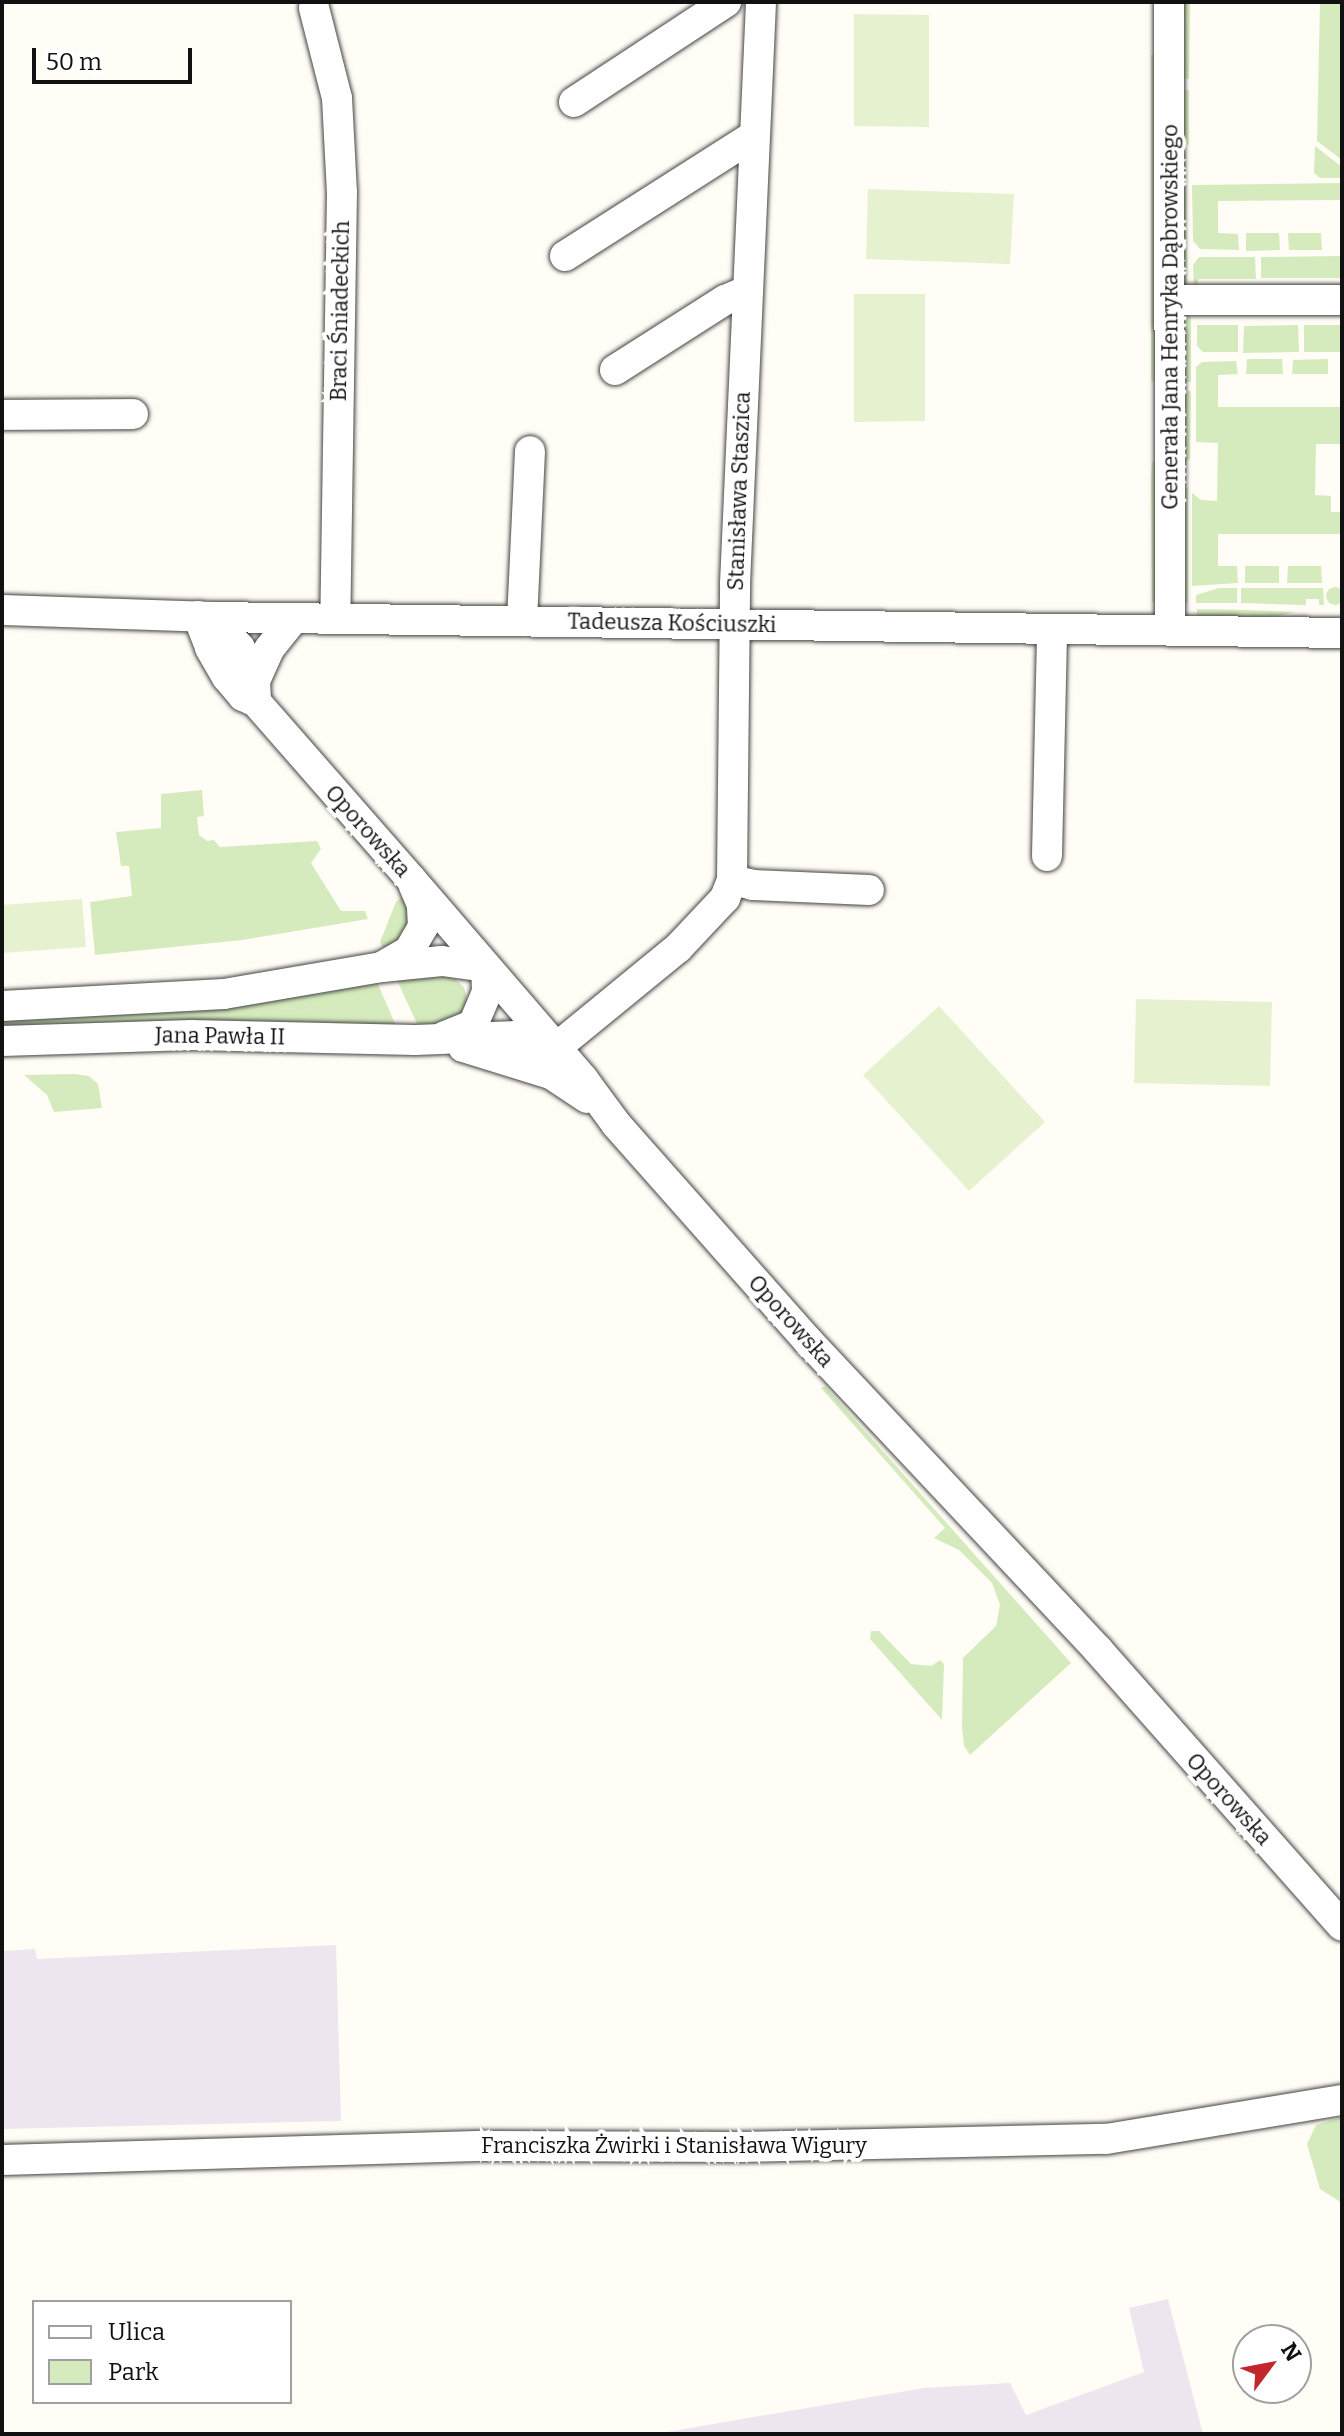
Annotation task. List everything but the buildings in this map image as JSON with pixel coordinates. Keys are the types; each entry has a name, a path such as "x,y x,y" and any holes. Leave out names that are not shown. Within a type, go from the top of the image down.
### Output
{"street":[{"path":"574,102 726,2"},
{"name":"Stanisława Staszica","path":"732,880 735,624 761,2"},
{"name":"Generała Jana Henryka Dąbrowskiego","path":"1169,2 1170,631"},
{"name":"Braci Śniadeckich","path":"314,8 337,98 342,192 335,618"},
{"path":"565,256 755,135"},
{"path":"615,370 725,300 748,290"},
{"path":"1171,300 1342,300"},
{"path":"2,415 133,414"},
{"path":"522,621 530,451"},
{"name":"Tadeusza Kościuszki","path":"2,610 294,618 1342,633"},
{"name":"Oporowska","path":"205,616 210,648 227,677 243,696 256,691 411,879 557,1047 616,1124 808,1341 1098,1650 1342,1926"},
{"path":"256,691 269,649 294,618"},
{"path":"1047,856 1052,631"},
{"name":"Jana Pawła II","path":"382,967 409,951 423,927 422,905 411,879"},
{"path":"557,1047 678,948 725,898 732,880 753,885 869,890"},
{"name":"Jana Pawła II","path":"2,1006 224,994 382,967 442,961 486,967 487,992 473,1025 437,1040"},
{"name":"Jana Pawła II","path":"2,1041 191,1035 437,1040 517,1036 557,1047"},
{"name":"Jana Pawła II","path":"437,1040 551,1074 575,1087 616,1124"},
{"name":"Franciszka Żwirki i Stanisława Wigury","path":"2,2160 485,2146 725,2148 1106,2139 1342,2100"}],"shaded area":[{"path":"336,1945 341,2121 2,2129 2,1951 35,1949 37,1959"},
{"path":"1168,2299 1203,2434 655,2434 924,2388 1010,2383 1026,2415 1144,2372 1129,2308"}],"green space":[{"path":"1181,2 1190,2 1189,79 1181,78"},
{"path":"1320,2 1342,2 1342,160 1317,141"},
{"path":"854,14 929,15 929,127 854,126"},
{"path":"1151,55 1159,55 1159,382 1151,381"},
{"path":"1181,90 1189,90 1189,145 1181,144"},
{"path":"1315,146 1342,167 1342,178 1320,178 1314,173"},
{"path":"1181,154 1186,154 1187,289 1182,280"},
{"path":"1342,183 1342,200 1218,201 1218,233 1238,234 1239,250 1200,249 1193,241 1192,185"},
{"path":"868,189 1014,194 1010,264 866,259"},
{"path":"1246,233 1279,233 1280,250 1246,251"},
{"path":"1288,233 1321,233 1322,250 1289,250"},
{"path":"1342,256 1342,278 1261,278 1261,257"},
{"path":"1199,257 1255,257 1256,279 1198,279 1198,294 1194,293 1193,265"},
{"path":"854,294 925,294 925,421 854,422"},
{"path":"1191,310 1191,382 1181,382 1182,320"},
{"path":"1197,325 1238,325 1238,352 1203,352 1197,346"},
{"path":"1298,325 1299,352 1243,353 1244,326"},
{"path":"1304,325 1342,325 1342,352 1304,352"},
{"path":"1247,359 1282,359 1283,374 1246,374"},
{"path":"1328,359 1328,374 1292,374 1293,360"},
{"path":"1236,361 1238,374 1218,375 1218,407 1342,407 1342,444 1316,444 1315,495 1331,496 1331,512 1342,512 1342,534 1218,534 1218,566 1237,566 1238,583 1192,586 1192,493 1201,500 1217,501 1218,443 1196,442 1196,367 1202,362"},
{"path":"1181,391 1191,391 1190,459 1180,465"},
{"path":"1155,461 1158,602 1152,602 1151,478 1152,462"},
{"path":"1188,488 1188,603 1181,603 1181,489"},
{"path":"1245,566 1279,566 1279,583 1245,583"},
{"path":"1288,566 1321,566 1322,583 1287,583"},
{"path":"1335,587 1344,596 1335,605 1326,596"},
{"path":"1219,588 1237,588 1237,603 1196,603 1196,595"},
{"path":"1241,588 1323,588 1324,605 1319,605 1319,599 1306,599 1306,605 1241,603"},
{"path":"1197,609 1296,612 1254,621 1197,620"},
{"path":"202,790 204,816 197,817 199,835 207,841 214,840 220,847 317,841 321,849 311,863 341,911 365,911 368,919 242,940 95,955 90,902 132,896 129,866 121,866 116,832 161,828 161,794"},
{"path":"405,894 413,918 402,940 386,952 380,942 396,902"},
{"path":"82,899 86,947 2,953 2,905"},
{"path":"448,973 464,987 469,1008 463,1018 419,1028 396,978"},
{"path":"377,982 397,1028 2,1031 2,1019"},
{"path":"1136,999 1272,1002 1270,1086 1134,1083"},
{"path":"939,1006 1045,1122 969,1191 863,1075"},
{"path":"24,1075 89,1076 98,1084 102,1108 54,1112 47,1095"},
{"path":"825,1386 1071,1663 970,1755 964,1746 962,1727 963,1658 996,1626 1000,1605 992,1583 959,1550 934,1538 945,1528 821,1388"},
{"path":"871,1631 879,1631 911,1664 931,1666 940,1660 944,1664 942,1720 870,1639"},
{"path":"1342,2117 1342,2203 1320,2189 1307,2144 1316,2125"}]}
